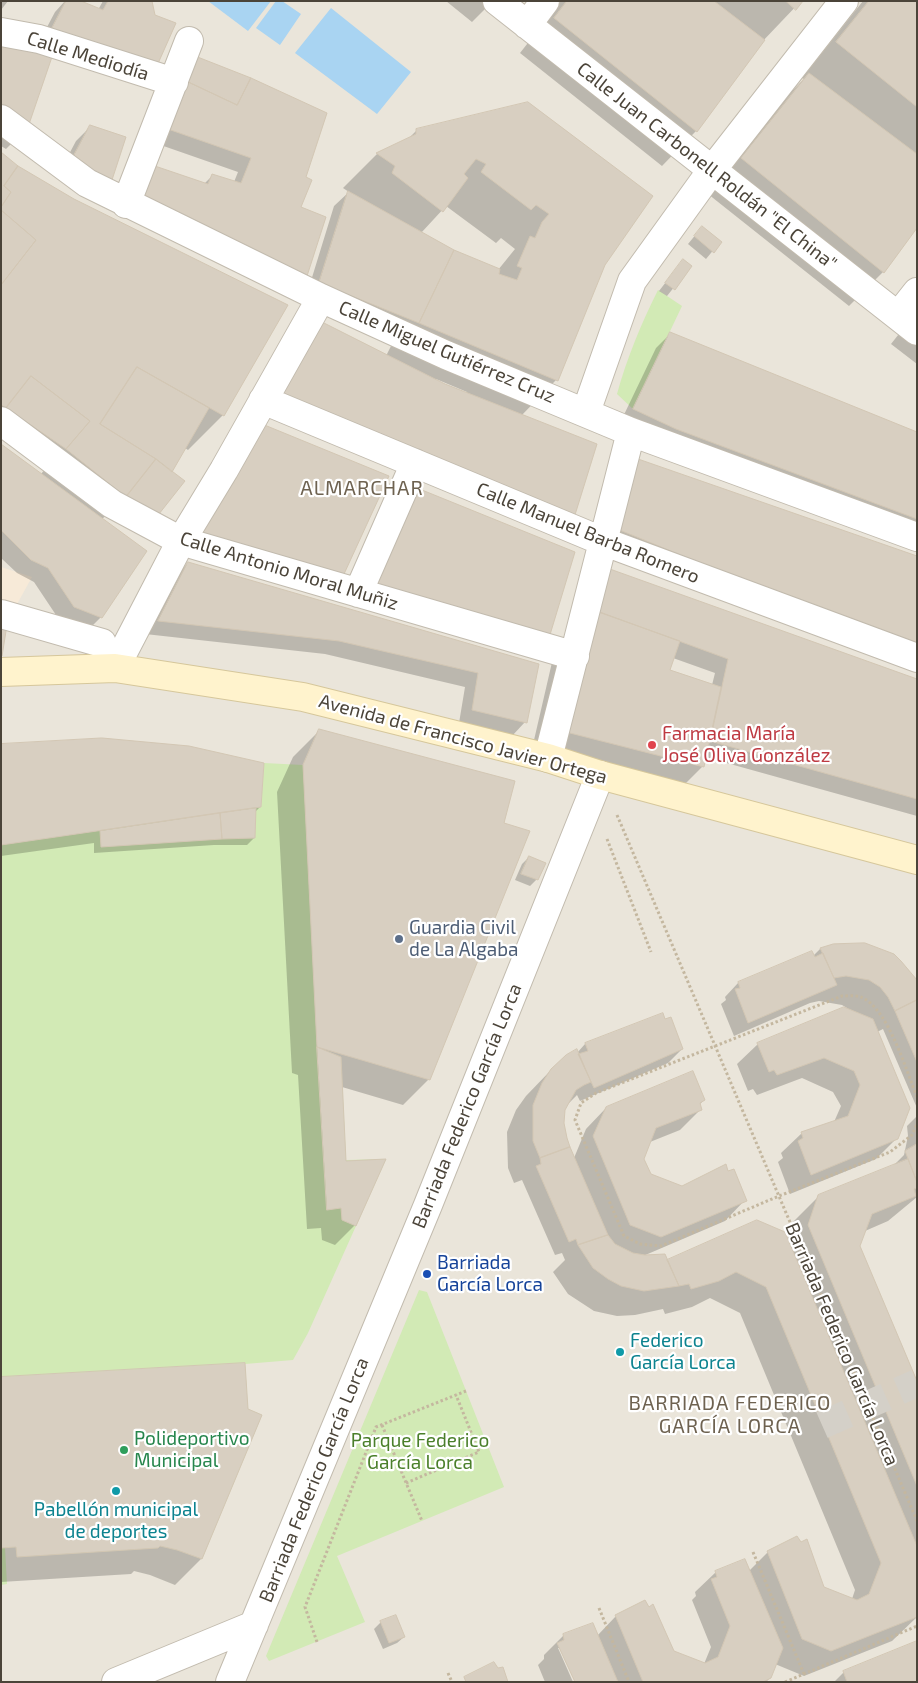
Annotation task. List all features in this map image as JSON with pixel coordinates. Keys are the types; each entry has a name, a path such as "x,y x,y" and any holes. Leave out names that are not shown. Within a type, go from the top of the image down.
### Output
{"street":[{"name":"Calle Juan Carbonell Roldán \"El China\"","path":"496,1 908,324"},
{"path":"527,25 545,1"},
{"path":"586,412 632,281 712,170 844,1"},
{"name":"Calle Mediodía","path":"1,32 39,39 174,82"},
{"name":"Calle Mediodía","path":"126,204 189,41"},
{"name":"Calle Miguel Gutiérrez Cruz","path":"1,119 87,183 126,204 321,298 446,355 631,432 917,537"},
{"path":"908,324 917,292"},
{"path":"115,668 181,541 224,470 321,298"},
{"name":"Calle Manuel Barba Romero","path":"263,400 602,541 917,658"},
{"name":"Calle Antonio Moral Muñiz","path":"1,421 112,504 181,541 574,656"},
{"path":"548,758 631,432"},
{"path":"358,592 414,463"},
{"path":"1,614 102,643"},
{"name":"Avenida de Francisco Javier Ortega","path":"1,672 115,668 303,697 548,758 600,775 917,860"},
{"name":"Barriada Federico García Lorca","path":"230,1682 428,1205 600,775"},
{"path":"116,1682 254,1625"}],"path":[{"name":"Barriada Federico García Lorca","path":"600,775 917,1520"},
{"path":"607,838 651,952"},
{"path":"917,1096 892,1035 876,1008 860,996 842,996 596,1093 581,1103 575,1120 624,1236 640,1244 661,1246 890,1152 912,1135 917,1124"},
{"path":"318,1642 305,1608 376,1427 466,1391"},
{"path":"406,1483 479,1452 456,1394"},
{"path":"382,1425 422,1521"},
{"path":"753,1552 804,1674"},
{"path":"599,1608 629,1682"},
{"path":"785,1682 917,1626"},
{"path":"448,1673 452,1682"}],"shaded area":[{"path":"1,1 917,1 917,1682 1,1682"},
{"path":"1,567 32,577 16,606 1,602"}],"green space":[{"path":"658,290 682,306 633,409 617,394 635,341"},
{"path":"264,763 303,765 317,1047 341,1057 346,1160 386,1159 308,1333 293,1360 245,1364 248,1409 262,1415 202,1559 160,1546 158,1548 17,1557 16,1547 5,1548 7,1584 1,1585 1,845 261,807"},
{"name":"Parque Federico García Lorca","path":"419,1290 427,1292 504,1487 337,1556 365,1622 269,1661 266,1656"}],"water":[{"path":"208,1 271,1 248,31"},
{"path":"276,1 282,1 301,14 280,45 256,28"},
{"path":"331,8 411,72 377,114 295,53"}],"building":[{"path":"66,1 81,1 103,10 108,1 152,1 155,15 176,23 156,68 48,36"},
{"path":"567,1 714,1 765,40 697,132 554,18"},
{"path":"786,1 803,1 796,10"},
{"path":"869,1 917,1 917,107 836,42"},
{"path":"1,39 54,51 27,130 1,110"},
{"path":"195,56 251,78 237,105 184,80"},
{"path":"809,73 917,154 917,228 884,273 741,158"},
{"path":"251,78 327,113 306,177 312,180 301,207 326,217 307,276 132,197 146,163 208,184 212,174 241,183 251,158 165,128 184,80 237,105"},
{"path":"528,102 653,196 605,265 558,381 419,323 454,250 500,269 499,274 517,280 522,268 517,266 530,236 535,238 542,222 549,214 536,205 531,210 481,172 486,164 476,159 464,174 468,178 443,212 392,173 395,166 376,153 416,134 416,129"},
{"path":"90,125 126,137 110,186 71,161"},
{"path":"1,152 18,166 4,186 11,192 1,207"},
{"path":"18,166 74,199 288,305 224,416 137,367 100,424 156,459 126,497 66,449 90,421 31,376 6,408 1,405 1,285 36,240 1,210 11,192 4,186"},
{"path":"348,191 454,250 419,323 319,283"},
{"path":"1,210 36,240 1,285"},
{"path":"702,226 722,242 714,253 694,236"},
{"path":"683,259 692,266 675,290 665,283"},
{"path":"320,321 445,384 597,444 574,518 278,392"},
{"path":"670,332 917,432 917,519 676,429 633,409"},
{"path":"137,367 209,408 172,472 156,459 100,424"},
{"path":"31,376 90,421 66,449 6,408"},
{"path":"262,424 389,476 344,574 200,538"},
{"path":"1,444 147,551 102,618 74,607 48,568 31,560 1,530"},
{"path":"156,459 185,481 155,519 126,497"},
{"path":"638,459 917,556 917,646 737,578 617,529"},
{"path":"417,488 575,552 549,638 373,584"},
{"path":"188,562 539,664 527,723 472,710 478,673 339,641 158,621"},
{"path":"607,568 917,679 917,799 710,741 728,659 597,611"},
{"path":"590,609 680,641 670,670 721,687 704,767 562,731"},
{"path":"1,624 7,625 2,656 1,656"},
{"name":"Guardia Civil de La Algaba","path":"319,729 515,781 504,823 530,831 430,1080 317,1047 303,765"},
{"path":"102,738 189,746 264,763 261,807 1,845 1,744"},
{"path":"256,808 255,838 222,839 220,813"},
{"path":"220,813 222,839 101,847 100,831"},
{"path":"529,856 546,863 538,880 521,874"},
{"path":"865,943 894,954 901,961 917,980 917,1000 895,1011 880,987 869,980 846,976 834,978 820,948 833,944"},
{"path":"812,951 815,957 823,953 837,985 748,1023 735,989 740,988 738,982"},
{"path":"917,1000 917,1062 895,1011"},
{"path":"844,1007 873,1019 910,1108 898,1139 811,1175 798,1141 803,1138 801,1132 848,1116 860,1085 854,1071 824,1058 777,1075 774,1070 769,1072 757,1043"},
{"path":"663,1013 665,1019 671,1017 683,1049 594,1088 578,1054 588,1051 585,1043"},
{"path":"317,1047 341,1057 346,1161 386,1159 356,1226 342,1220 341,1208 327,1210"},
{"path":"577,1049 591,1082 576,1090 565,1110 564,1123 570,1147 540,1158 533,1141 533,1105 542,1083 551,1069 566,1055"},
{"path":"693,1071 705,1100 700,1103 702,1110 656,1128 644,1159 651,1174 682,1186 726,1164 728,1171 734,1169 747,1201 661,1237 630,1225 593,1136 606,1107"},
{"path":"917,1144 917,1182 905,1151"},
{"path":"570,1147 608,1235 578,1245 576,1239 569,1242 536,1166 541,1164 540,1158"},
{"path":"908,1159 917,1182 917,1188 914,1189 916,1196 872,1214 860,1246 917,1381 917,1486 808,1225 818,1195"},
{"path":"757,1220 785,1232 917,1546 917,1617 831,1651 802,1639 767,1551 797,1536 801,1542 807,1539 824,1587 857,1600 869,1594 881,1563 766,1287 736,1272 719,1281 691,1289 689,1284 679,1286 667,1260"},
{"path":"608,1235 615,1244 633,1253 645,1255 665,1254 679,1286 644,1291 621,1286 608,1279 593,1268 578,1245"},
{"name":"Polideportivo Municipal","path":"245,1363 248,1409 262,1415 202,1559 160,1546 158,1548 17,1557 16,1547 1,1548 1,1377"},
{"path":"745,1559 783,1648 771,1678 763,1682 643,1682 615,1615 645,1600 649,1607 653,1604 674,1651 705,1663 718,1657 730,1626 711,1579 717,1577 715,1571"},
{"path":"396,1615 405,1637 389,1643 380,1621"},
{"path":"593,1623 618,1682 575,1682 557,1643 564,1640 563,1634"},
{"path":"917,1641 917,1682 847,1682 843,1671"},
{"path":"494,1662 498,1668 503,1667 508,1682 466,1682 464,1677"}],"tunnel":[{"path":"822,1425 917,1383"}],"place":[{"name":"Farmacia María José Oliva González","path":"652,745"},
{"name":"Guardia Civil de La Algaba","path":"399,939"},
{"name":"Barriada García Lorca","path":"427,1274"},
{"name":"Federico García Lorca","path":"620,1352"},
{"name":"Polideportivo Municipal","path":"124,1450"},
{"name":"Pabellón municipal de deportes","path":"116,1491"}],"district":[{"name":"ALMARCHAR","path":"362,488"},
{"name":"BARRIADA FEDERICO GARCÍA LORCA","path":"730,1414"}]}
